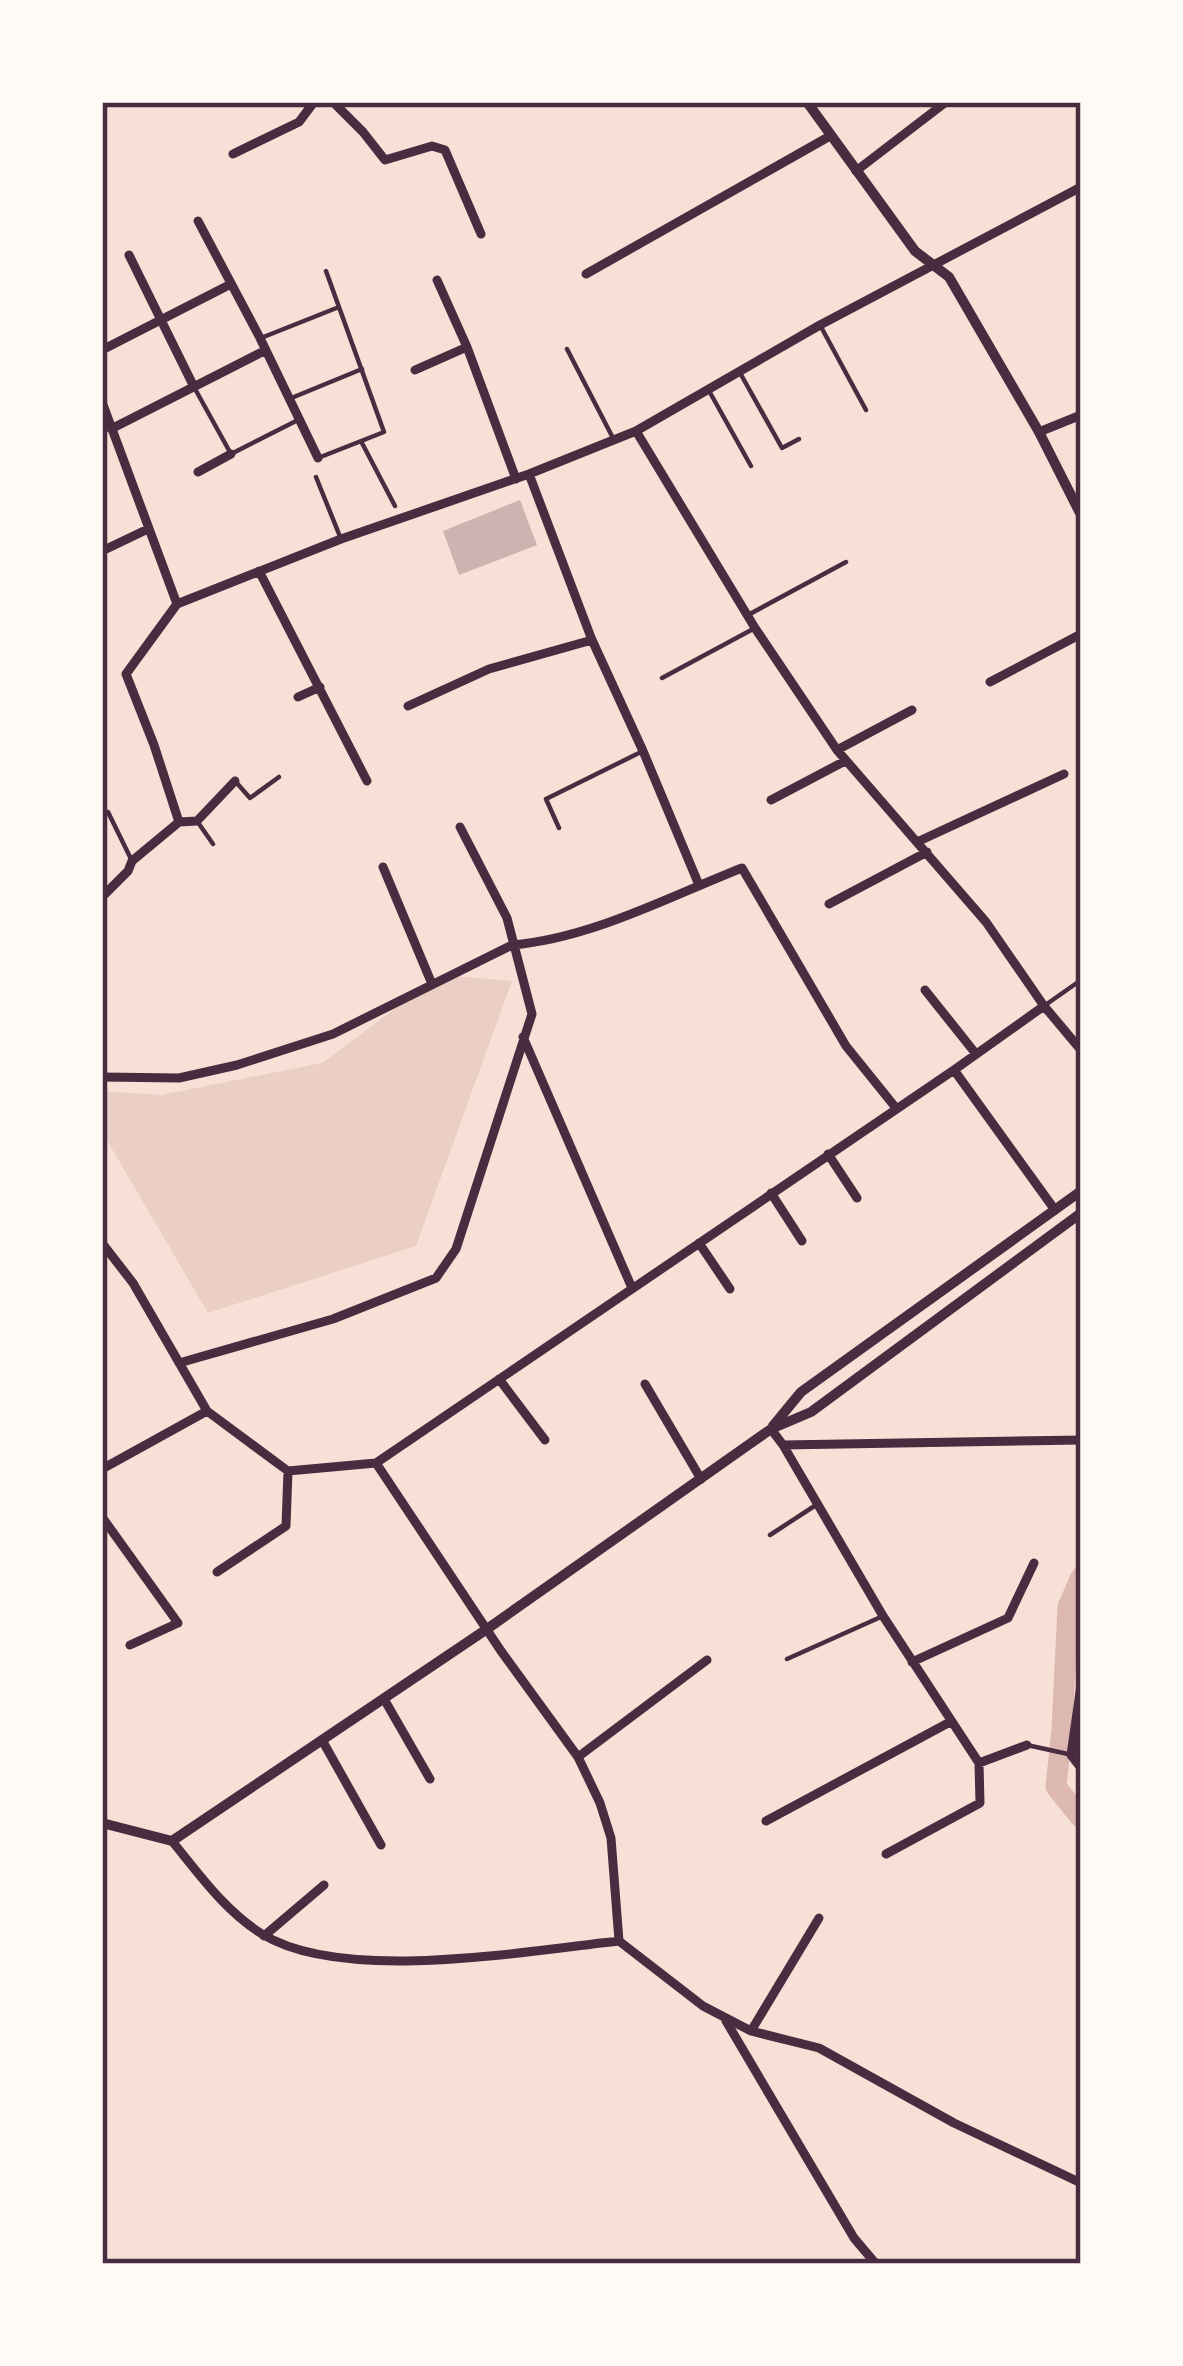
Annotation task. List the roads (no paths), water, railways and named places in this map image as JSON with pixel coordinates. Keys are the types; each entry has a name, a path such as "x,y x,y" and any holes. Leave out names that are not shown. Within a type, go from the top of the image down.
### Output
{"street":[{"path":"233,154 298,122 314,102"},
{"path":"333,102 385,160 432,146 445,150 481,234"},
{"path":"808,102 915,251 949,277 1081,515"},
{"path":"856,171 946,102"},
{"path":"586,274 830,136"},
{"path":"179,823 126,674 177,604 636,431 820,325 1081,187"},
{"path":"199,221 318,458"},
{"path":"129,255 194,386"},
{"path":"437,280 516,478"},
{"path":"102,350 231,284"},
{"path":"415,370 467,347"},
{"path":"110,429 266,350"},
{"path":"102,403 177,604"},
{"path":"1039,432 1081,415"},
{"path":"636,431 755,628 836,750 986,922 1081,1050"},
{"path":"198,472 231,454"},
{"path":"529,474 592,640 699,885"},
{"path":"102,551 148,529"},
{"path":"259,571 367,781"},
{"path":"990,682 1081,634"},
{"path":"408,706 478,673 592,640"},
{"path":"298,698 320,687"},
{"path":"836,750 912,710"},
{"path":"771,800 845,761"},
{"path":"917,842 1064,774"},
{"path":"102,897 132,861 179,823 197,821 235,781"},
{"path":"179,1363 333,1318 436,1278 456,1249 532,1014 507,918 460,827"},
{"path":"829,904 927,852"},
{"path":"383,867 432,984"},
{"path":"102,1077 179,1078 333,1034 512,945 538,943 614,919 742,868 846,1046 896,1108"},
{"path":"925,990 976,1054"},
{"path":"102,1243 133,1283 207,1411 288,1471 376,1463 1044,1006"},
{"path":"523,1037 632,1288"},
{"path":"954,1070 1055,1210"},
{"path":"828,1154 857,1198"},
{"path":"771,1429 801,1392 1081,1191"},
{"path":"771,1193 802,1240"},
{"path":"172,1840 487,1629 771,1429 811,1412 1081,1214"},
{"path":"699,1243 730,1289"},
{"path":"499,1378 545,1440"},
{"path":"645,1384 701,1479"},
{"path":"102,1469 207,1411"},
{"path":"771,1429 883,1616 979,1762 980,1804 886,1853"},
{"path":"783,1445 1081,1441"},
{"path":"376,1463 578,1756 611,1838 619,1941"},
{"path":"217,1572 286,1526 288,1471"},
{"path":"102,1517 178,1623 130,1645"},
{"path":"912,1662 1008,1618 1034,1563"},
{"path":"578,1756 706,1660"},
{"path":"1077,1758 1081,1685"},
{"path":"384,1699 430,1779"},
{"path":"766,1821 950,1722"},
{"path":"322,1740 380,1845"},
{"path":"979,1762 1027,1745"},
{"path":"102,1823 172,1840 219,1898 264,1936 302,1952 369,1961 619,1941 703,2006 751,2031 819,2048 953,2123 1081,2183"},
{"path":"264,1936 323,1885"},
{"path":"751,2031 819,1918"},
{"path":"723,2016 854,2238 876,2264"}],"lane":[{"path":"318,458 384,432 326,271"},
{"path":"260,338 340,307"},
{"path":"820,325 866,410"},
{"path":"567,349 614,440"},
{"path":"289,399 362,369"},
{"path":"739,371 782,448 799,439"},
{"path":"194,386 231,454 299,419"},
{"path":"708,389 751,466"},
{"path":"362,443 395,506"},
{"path":"316,477 341,539"},
{"path":"748,615 846,562"},
{"path":"662,678 755,628"},
{"path":"559,828 546,799 644,751"},
{"path":"235,781 250,798 279,777"},
{"path":"108,812 132,861"},
{"path":"197,821 213,844"},
{"path":"1044,1006 1081,980"},
{"path":"770,1535 816,1505"},
{"path":"787,1659 883,1616"},
{"path":"1027,1745 1077,1758"}],"waterway":[{"path":"1081,1577 1068,1607 1056,1787 1081,1818"}]}
